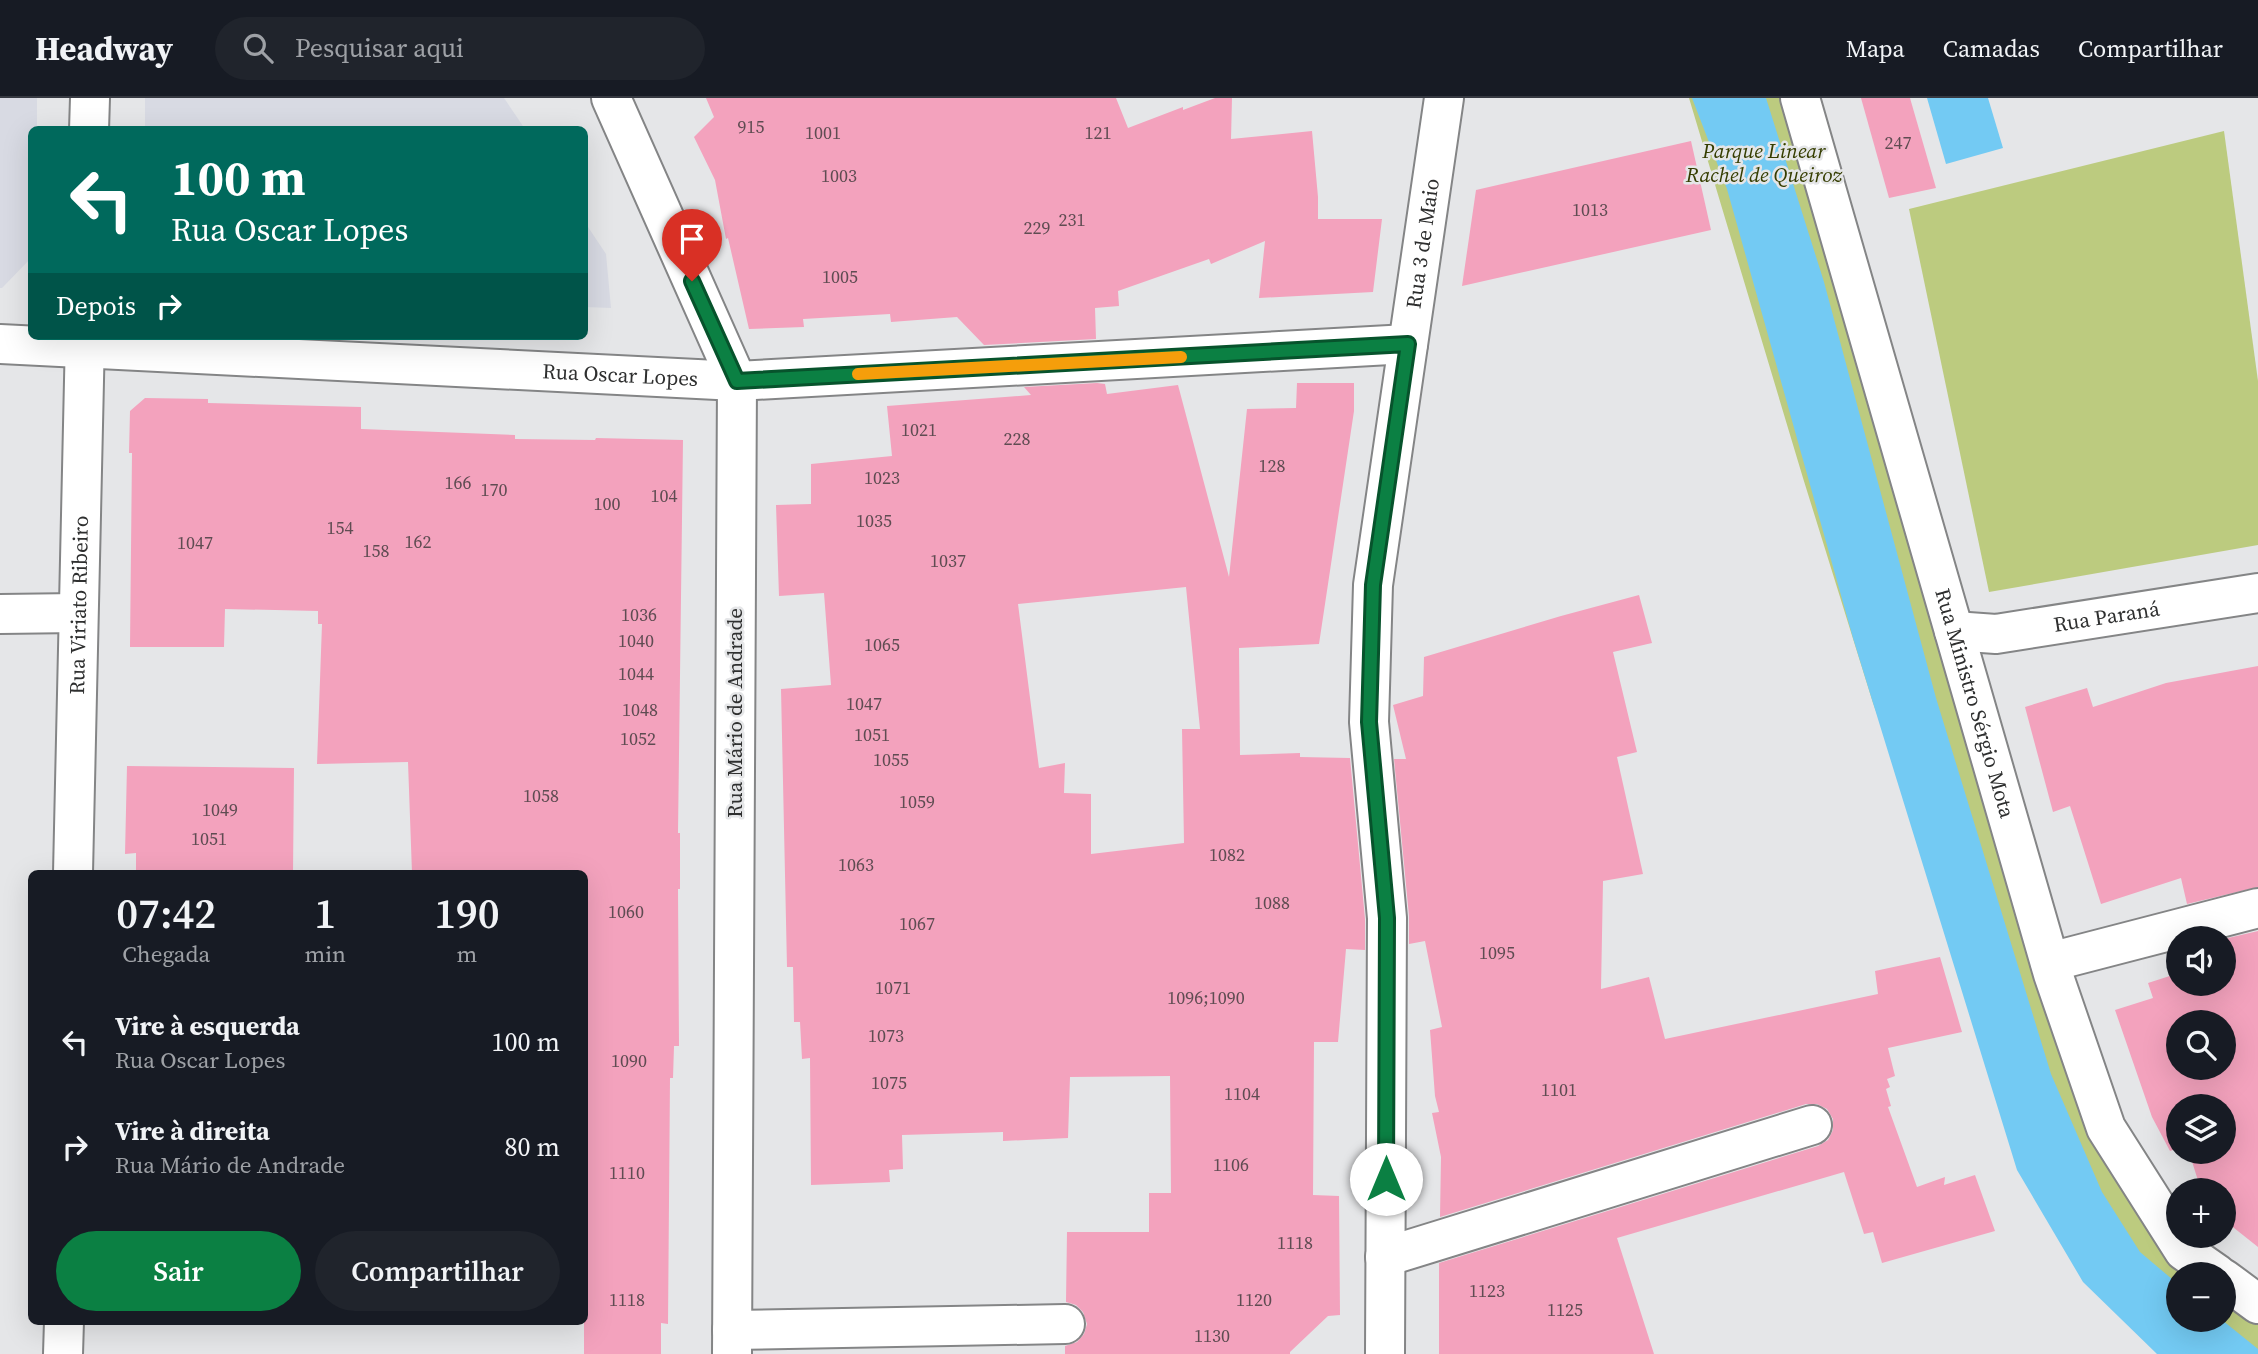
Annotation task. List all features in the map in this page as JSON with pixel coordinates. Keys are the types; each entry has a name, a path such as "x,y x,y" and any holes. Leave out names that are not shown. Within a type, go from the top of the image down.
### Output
{"street":[{"path":"89,126 90,98"},
{"name":"Rua Mário de Andrade","path":"611,98 737,381 732,1342"},
{"name":"Rua 3 de Maio","path":"1385,1354 1387,918 1369,722 1373,585 1444,98"},
{"name":"Rua Ministro Sérgio Mota","path":"1800,98 2050,962 2106,1128 2185,1251 2239,1286"},
{"name":"Rua Oscar Lopes","path":"0,344 84,341 737,381 1408,344"},
{"name":"Rua Viriato Ribeiro","path":"73,870 84,341"},
{"name":"Rua Paraná","path":"1954,631 1996,634 2258,593"},
{"path":"0,614 78,613"},
{"path":"2050,962 2258,908"},
{"path":"1385,1257 1812,1125"},
{"path":"732,1342 1065,1324"},
{"path":"63,1354 64,1325"}],"shaded area":[{"path":"0,98 37,98 37,126 28,126 28,261 0,288"},
{"path":"145,98 504,98 523,126 145,126"},
{"path":"588,227 606,254 611,308 588,307"}],"green space":[{"name":"Parque Linear Rachel de Queiroz","path":"1689,98 1800,98 2080,1052 2166,1191 2166,1248 2201,1248 2210,1262 2166,1262 2166,1332 2236,1332 2236,1288 2258,1304 2258,1354 2181,1354 2079,1262 1873,703"},
{"path":"2224,131 2258,381 2258,545 1989,592 1909,209"}],"water":[{"name":"Parque Linear Rachel de Queiroz","path":"1692,98 1766,98 1824,282 1936,698 2051,1074 2102,1192 2140,1252 2166,1274 2166,1332 2236,1331 2258,1349 2258,1354 2157,1354 2083,1282 2017,1170 1853,638 1727,189"},
{"path":"1927,98 1988,98 2003,148 1946,164"}],"building":[{"path":"706,98 1116,98 1128,128 1183,107 1183,110 1215,98 1232,98 1231,139 1312,131 1318,219 1382,219 1373,292 1259,298 1265,241 1211,264 1209,259 1118,291 1119,306 1095,308 1096,339 984,345 957,317 891,322 890,314 803,319 804,327 749,329 728,238 726,239 715,180 694,137 714,117"},
{"path":"1861,98 1910,98 1936,188 1889,198"},
{"path":"1691,141 1711,230 1462,286 1476,190"},
{"path":"1097,383 1105,384 1107,394 1178,385 1229,577 1247,409 1296,408 1297,383 1354,383 1354,411 1319,644 1239,648 1240,755 1300,753 1300,757 1350,758 1365,919 1365,950 1346,949 1338,1042 1314,1042 1313,1195 1339,1196 1340,1315 1328,1316 1290,1354 1065,1354 1065,1346 1077,1342 1084,1334 1087,1324 1083,1312 1076,1305 1066,1302 1067,1232 1149,1232 1149,1193 1171,1193 1170,1076 1070,1077 1068,1138 1003,1141 1003,1132 902,1135 903,1169 889,1170 890,1182 811,1185 810,1058 802,1059 800,1022 794,1022 793,967 787,967 781,689 831,685 824,593 779,596 776,505 811,504 811,464 892,456 887,406 1031,395 1024,387","holes":["1186,587 1200,729 1182,729 1184,843 1091,854 1091,794 1064,793 1065,763 1039,768 1018,604"]},
{"path":"145,398 208,399 208,403 361,407 361,429 515,435 515,439 683,440 678,833 679,1046 674,1046 673,1078 670,1078 668,1324 661,1323 661,1354 584,1354 584,1325 588,1325 588,870 412,870 408,762 317,764 322,624 318,624 318,611 225,609 224,647 130,647 130,411"},
{"path":"1639,595 1652,643 1613,652 1637,752 1617,757 1643,874 1603,881 1601,989 1649,977 1665,1039 1878,994 1875,971 1940,957 1962,1032 1888,1048 1895,1076 1887,1079 1890,1087 1886,1089 1891,1106 1888,1107 1917,1187 1945,1177 1944,1185 1975,1175 1995,1231 1882,1263 1873,1232 1864,1234 1844,1172 1617,1238 1654,1354 1439,1354 1439,1263 1818,1146 1828,1140 1833,1130 1833,1119 1827,1109 1817,1104 1806,1104 1440,1217 1441,1157 1432,1113 1439,1112 1435,1096 1430,1030 1442,1027 1425,941 1409,944 1409,916 1394,759 1406,759 1393,705 1423,696 1424,657"},
{"path":"2258,666 2258,887 2187,904 2181,878 2101,904 2070,806 2053,812 2025,707 2087,688 2093,707 2166,683"},
{"path":"127,766 294,768 293,870 136,870 136,853 125,854"},
{"path":"2258,931 2258,1247 2236,1230 2236,1178 2197,1178 2193,1164 2236,1164 2236,1094 2166,1094 2166,1143 2152,1117 2115,1010 2153,998 2148,983 2166,977 2166,996 2236,996 2236,936"}],"slow traffic":[{"path":"858,374 1181,357"}],"route":[{"path":"692,281 737,381 1408,344 1373,585 1369,722 1387,918 1386,1179"}]}
